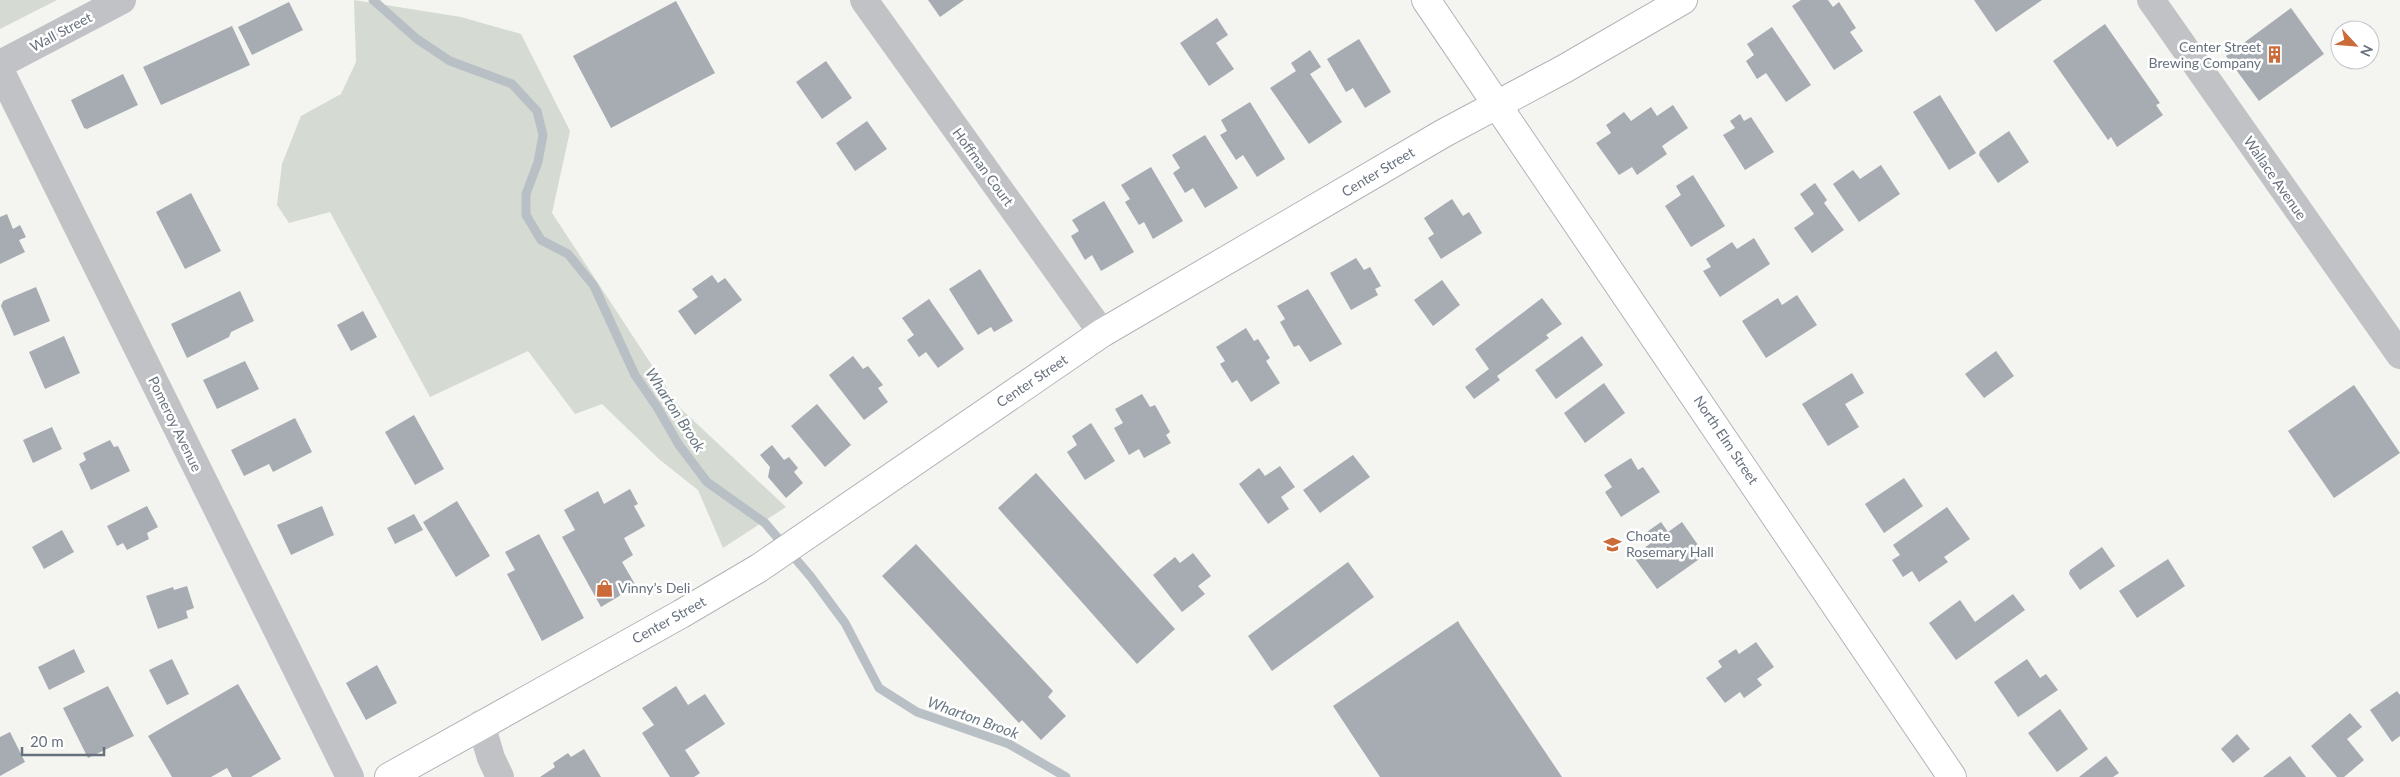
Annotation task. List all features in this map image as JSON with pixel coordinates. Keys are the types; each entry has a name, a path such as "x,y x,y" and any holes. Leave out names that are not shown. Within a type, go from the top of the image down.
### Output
{"main road":[{"name":"North Elm Street","path":"1426,0 1952,777"},
{"name":"Center Street","path":"389,777 481,724 689,610 759,568 1102,333 1444,133 1564,70 1684,0"}],"street":[{"name":"Wall Street","path":"0,64 122,0"},
{"name":"Hoffman Court","path":"864,0 1102,333"},
{"name":"Wallace Avenue","path":"2151,0 2400,356"},
{"name":"Pomeroy Avenue","path":"0,70 350,777"},
{"path":"481,724 491,758 500,777"}],"shaded area":[{"path":"0,0 57,0 0,29"},
{"path":"354,0 461,17 521,34 570,131 552,213 680,408 786,507 723,548 698,490 660,460 602,404 575,414 528,351 430,397 330,212 289,223 277,205 282,164 301,116 341,94 356,62"}],"building":[{"path":"928,0 964,0 940,17"},
{"path":"1801,0 1828,0 1833,7 1839,2 1856,28 1850,32 1863,51 1834,70 1792,6"},
{"path":"1974,0 2042,0 1996,32"},
{"path":"676,1 715,73 611,128 573,56"},
{"path":"289,2 303,30 252,55 238,27"},
{"name":"Center Street Brewing Company","path":"2291,8 2324,54 2259,101 2226,56"},
{"path":"1217,18 1228,35 1216,43 1234,69 1209,86 1180,43"},
{"path":"2105,24 2160,103 2156,105 2163,115 2117,147 2111,137 2108,140 2053,61"},
{"path":"232,26 250,65 161,105 143,67"},
{"path":"1772,27 1811,85 1786,102 1766,73 1757,79 1746,61 1754,55 1747,44"},
{"path":"1359,39 1391,92 1365,108 1353,88 1346,92 1327,59"},
{"path":"1310,50 1321,67 1310,74 1342,122 1309,144 1270,88 1296,71 1291,63"},
{"path":"826,61 852,98 822,119 796,82"},
{"path":"123,74 138,105 87,129 84,128 71,100"},
{"path":"1940,95 1976,153 1949,170 1913,112"},
{"path":"1250,102 1285,159 1257,177 1243,155 1236,160 1220,135 1227,131 1221,120"},
{"path":"1673,105 1688,128 1662,146 1667,154 1637,175 1632,167 1619,175 1596,143 1611,133 1606,125 1624,112 1631,121 1651,107 1657,116"},
{"path":"1740,114 1744,121 1751,117 1774,152 1745,170 1723,135 1735,128 1730,121"},
{"path":"867,121 887,149 855,171 836,143"},
{"path":"2009,131 2029,162 1998,183 1979,155 1980,151"},
{"path":"1205,135 1238,188 1205,208 1193,188 1185,193 1173,173 1180,168 1172,155"},
{"path":"1881,165 1900,194 1859,222 1833,184 1853,170 1860,179"},
{"path":"1151,167 1183,221 1153,239 1144,222 1139,225 1125,202 1130,199 1121,185"},
{"path":"1693,175 1725,226 1691,247 1665,206 1681,195 1676,186"},
{"path":"1815,183 1827,200 1824,203 1844,230 1812,253 1794,228 1814,214 1800,194"},
{"path":"191,193 221,251 185,269 156,212"},
{"path":"1452,199 1463,216 1469,212 1482,233 1441,259 1428,238 1434,234 1424,218"},
{"path":"1104,201 1134,252 1101,271 1092,255 1085,260 1071,236 1079,231 1072,220"},
{"path":"7,214 13,229 20,225 26,237 19,240 25,252 0,264 0,217"},
{"path":"1754,238 1770,264 1720,297 1703,271 1711,267 1706,259 1732,242 1737,249"},
{"path":"1356,258 1364,270 1370,267 1381,286 1375,289 1378,295 1351,310 1330,273"},
{"path":"980,269 1013,321 994,332 991,327 978,335 949,289"},
{"path":"712,275 718,283 725,278 742,300 695,335 678,311 698,297 692,289"},
{"path":"1442,280 1460,305 1433,326 1414,300"},
{"path":"36,287 50,321 14,336 1,306 3,301"},
{"path":"1308,289 1342,344 1310,362 1299,345 1294,347 1280,322 1285,319 1277,306"},
{"path":"240,291 254,321 231,332 229,337 187,358 171,324"},
{"path":"1797,295 1817,325 1766,358 1742,321 1778,298 1782,305"},
{"path":"1542,298 1562,324 1546,335 1549,338 1497,376 1500,380 1474,399 1465,387 1489,369 1475,349"},
{"path":"929,299 964,349 938,368 926,352 919,357 907,340 914,335 902,318"},
{"path":"363,311 377,337 351,351 337,325"},
{"path":"1246,328 1254,341 1258,339 1270,358 1266,361 1280,383 1251,402 1237,380 1232,383 1220,364 1225,361 1216,347"},
{"path":"64,336 80,373 45,389 29,352"},
{"path":"1582,336 1603,365 1556,399 1535,370"},
{"path":"1996,351 2014,376 1984,398 1965,374"},
{"path":"853,356 863,369 868,366 883,385 878,388 888,402 864,420 829,375"},
{"path":"245,361 259,389 217,409 203,380"},
{"path":"1852,373 1864,393 1845,404 1859,427 1828,446 1802,404"},
{"path":"1604,383 1625,413 1585,443 1564,413"},
{"path":"2354,385 2400,453 2334,498 2288,431"},
{"path":"1142,394 1150,407 1155,405 1170,432 1166,435 1171,443 1144,458 1139,449 1129,455 1114,428 1123,423 1115,409"},
{"path":"817,404 851,445 825,467 791,426"},
{"path":"414,415 444,469 415,485 385,432"},
{"path":"295,418 312,452 273,472 269,464 244,476 231,450"},
{"path":"1091,423 1115,461 1085,480 1067,452 1077,445 1072,436"},
{"path":"52,427 62,449 33,463 23,440"},
{"path":"110,440 114,447 118,446 130,471 91,490 79,464 86,460 83,453"},
{"path":"772,445 784,460 789,457 798,468 794,472 803,483 786,498 768,477 770,467 760,455"},
{"path":"1353,455 1370,477 1320,513 1303,490"},
{"path":"1631,458 1638,470 1643,467 1660,492 1621,517 1605,492 1612,487 1604,475"},
{"path":"1280,466 1295,487 1281,497 1289,509 1268,524 1239,484 1259,468 1265,476"},
{"path":"1036,473 1175,629 1137,664 998,508"},
{"path":"1904,478 1923,506 1884,533 1865,504"},
{"path":"630,489 638,504 634,506 645,526 624,538 633,555 622,562 636,586 601,607 562,537 575,530 564,510 598,491 604,504"},
{"path":"457,501 490,556 456,577 423,522"},
{"path":"147,506 158,527 147,533 149,539 127,550 123,543 117,546 107,526"},
{"path":"322,506 334,535 291,555 277,525"},
{"path":"1947,507 1970,539 1944,557 1948,562 1919,582 1912,571 1903,577 1892,560 1900,555 1893,545"},
{"path":"414,514 423,530 395,544 387,528"},
{"path":"1661,522 1668,532 1682,522 1705,555 1657,589 1633,556 1651,543 1644,534"},
{"path":"62,530 74,552 44,569 32,547"},
{"path":"539,534 584,618 542,641 507,574 515,570 505,552"},
{"path":"916,544 1053,691 1048,697 1066,716 1041,740 1022,720 1019,723 882,576"},
{"path":"2102,547 2115,566 2080,590 2069,574 2070,570"},
{"path":"1193,553 1211,576 1198,586 1205,594 1182,612 1153,575 1175,557 1180,563"},
{"path":"2168,559 2185,586 2137,618 2119,591"},
{"path":"1348,562 1374,597 1272,671 1248,636"},
{"path":"187,586 194,608 186,611 188,618 158,629 146,596 173,587 174,590"},
{"path":"2013,594 2025,610 1956,660 1929,623 1960,600 1975,622"},
{"path":"1458,621 1562,777 1380,777 1333,706"},
{"path":"1756,642 1774,667 1757,679 1762,685 1744,698 1740,692 1725,703 1706,678 1722,667 1718,661 1736,649 1739,654"},
{"path":"74,649 85,672 49,690 38,667"},
{"path":"172,659 189,694 167,705 149,670"},
{"path":"2027,659 2040,678 2046,674 2058,690 2018,717 1994,682"},
{"path":"377,665 397,703 366,720 346,683"},
{"path":"238,684 281,759 251,777 232,777 227,768 211,777 172,777 148,736"},
{"path":"108,686 134,736 88,758 63,708"},
{"path":"676,686 688,705 705,694 725,724 685,750 700,773 694,777 670,777 642,733 654,725 642,708"},
{"path":"2397,691 2400,695 2400,736 2392,742 2370,710"},
{"path":"2060,709 2088,749 2057,772 2028,733"},
{"path":"2350,713 2362,727 2347,739 2364,760 2344,777 2337,777 2311,746"},
{"path":"10,732 25,762 0,776 0,737"},
{"path":"2237,734 2250,749 2233,763 2221,749"},
{"path":"584,749 601,777 540,777 555,767 553,763 568,753 571,757"},
{"path":"2106,756 2119,773 2113,777 2079,777"},
{"path":"2290,756 2306,777 2263,777"}],"waterway":[{"name":"Wharton Brook","path":"373,0 417,39 450,61 512,84 537,111 543,135 538,162 526,194 526,215 541,240 568,254 594,286 635,375 657,407 679,445 707,482 765,523 811,577 845,623 879,688 917,712 1009,744 1066,777"}],"place":[{"name":"Center Street Brewing Company","path":"2275,55"},
{"name":"Choate Rosemary Hall","path":"1612,544"},
{"name":"Vinny’s Deli","path":"604,588"}]}
